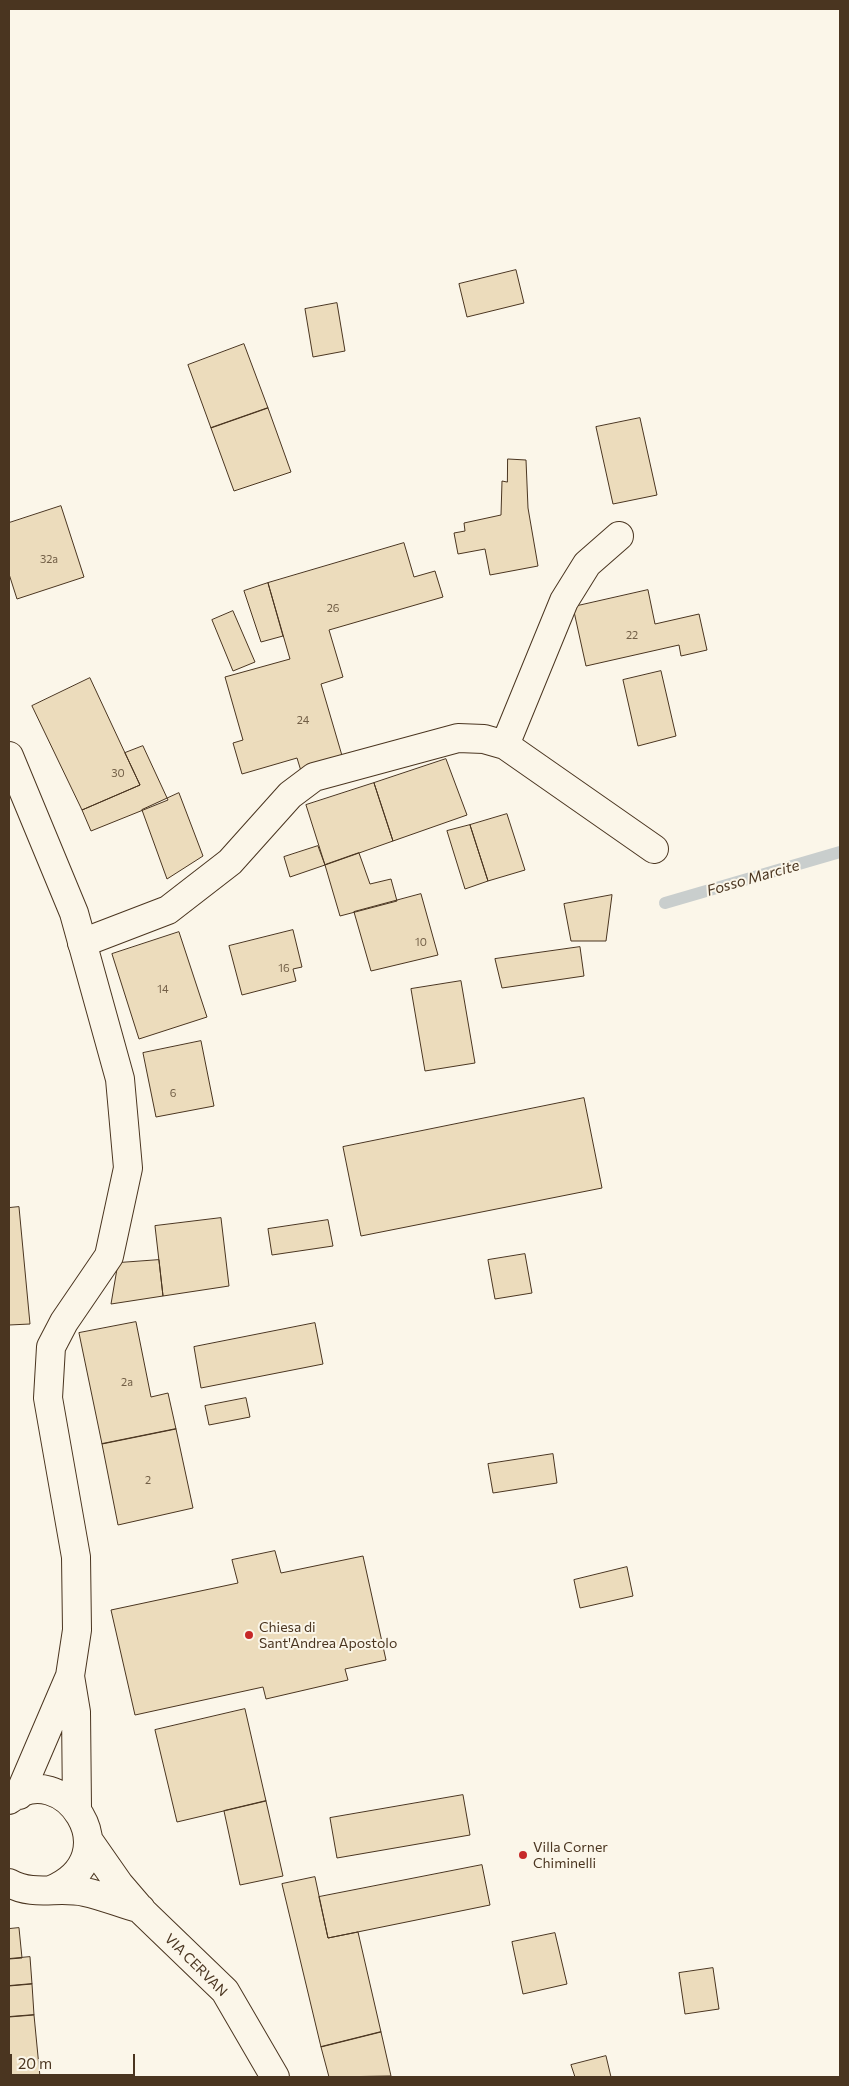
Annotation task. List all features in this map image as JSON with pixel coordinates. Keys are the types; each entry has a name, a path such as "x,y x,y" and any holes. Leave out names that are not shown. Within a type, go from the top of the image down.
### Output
{"street":[{"path":"506,745 564,601 587,564 619,536"},
{"path":"82,943 168,910 230,862 290,795 314,777 458,738 484,739 506,745 654,849"},
{"path":"9,756 74,913 120,1079 128,1168 109,1256 64,1322 51,1347 48,1398 76,1557 76,1630 70,1676 14,1797"},
{"path":"70,1676 75,1703 77,1808"},
{"path":"14,1797 29,1791 46,1791 63,1797 77,1808 86,1823 89,1841 86,1858 78,1873 66,1884 51,1890"},
{"name":"VIA CERVAN","path":"89,1841 141,1909 225,1991 275,2077"},
{"path":"11,1886 36,1892 51,1890 84,1892 141,1909"}],"building":[{"path":"516,270 524,303 467,317 459,284"},
{"path":"337,303 345,351 313,357 305,309"},
{"path":"244,344 268,408 211,428 188,365"},
{"path":"268,408 291,472 234,491 211,428"},
{"path":"640,418 657,495 613,504 596,427"},
{"path":"508,459 526,460 528,508 538,566 490,575 485,549 458,554 454,533 465,531 464,523 501,515 502,481 507,482"},
{"path":"61,506 84,577 17,599 9,574 9,523"},
{"path":"404,543 414,577 435,571 443,597 329,630 343,677 321,684 343,759 301,771 297,758 242,774 233,743 243,740 225,677 290,659 268,583"},
{"path":"268,583 283,636 261,642 244,591"},
{"path":"648,590 655,624 699,614 707,650 681,656 679,645 586,666 573,607"},
{"path":"233,611 255,662 233,671 212,620"},
{"path":"661,671 676,736 638,746 623,680"},
{"path":"90,678 140,785 82,810 32,706"},
{"path":"143,746 168,800 91,831 82,810 140,785 125,753"},
{"path":"446,759 467,815 393,841 374,783"},
{"path":"374,783 393,841 325,865 306,805"},
{"path":"179,793 203,856 167,879 142,810"},
{"path":"507,814 525,870 488,881 470,825"},
{"path":"470,825 488,881 465,889 447,831"},
{"path":"318,846 325,865 290,877 284,857"},
{"path":"359,853 370,884 391,879 397,901 340,916 325,865"},
{"path":"421,894 438,955 371,971 354,912"},
{"path":"612,895 606,941 571,941 564,904"},
{"path":"293,930 302,967 293,969 296,981 242,995 229,946"},
{"path":"179,932 207,1017 139,1039 112,954"},
{"path":"580,947 584,976 502,988 495,959"},
{"path":"461,981 475,1063 425,1071 411,989"},
{"path":"201,1041 214,1106 156,1117 143,1053"},
{"path":"584,1098 602,1188 361,1236 343,1147"},
{"path":"19,1207 30,1324 9,1325 9,1208"},
{"path":"221,1218 229,1286 163,1296 155,1226"},
{"path":"328,1220 333,1246 272,1255 268,1229"},
{"path":"525,1254 532,1293 495,1299 488,1260"},
{"path":"159,1260 163,1296 111,1304 118,1263"},
{"path":"136,1322 151,1397 168,1393 176,1429 102,1444 79,1333"},
{"path":"315,1323 323,1364 201,1388 194,1347"},
{"path":"246,1398 250,1417 209,1425 205,1406"},
{"path":"176,1429 193,1508 118,1525 102,1444"},
{"path":"553,1454 557,1483 493,1493 488,1464"},
{"name":"Chiesa di Sant'Andrea Apostolo","path":"275,1551 281,1573 363,1556 386,1660 345,1669 348,1680 266,1699 263,1687 135,1715 111,1610 238,1583 232,1560"},
{"path":"627,1567 633,1596 580,1608 574,1580"},
{"path":"245,1709 266,1801 177,1822 155,1730"},
{"path":"463,1795 470,1835 337,1858 330,1818"},
{"path":"266,1801 283,1876 240,1885 224,1811"},
{"path":"482,1865 490,1905 328,1938 319,1897"},
{"path":"315,1877 328,1938 358,1932 381,2032 321,2047 282,1884"},
{"path":"19,1928 22,1958 9,1959 9,1929"},
{"path":"555,1933 567,1984 523,1994 512,1942"},
{"path":"30,1957 32,1984 9,1986 9,1959"},
{"path":"713,1968 719,2009 685,2014 679,1973"},
{"path":"32,1984 34,2015 9,2017 9,1986"},
{"path":"34,2015 40,2077 9,2077 9,2017"},
{"path":"381,2032 391,2076 329,2077 321,2047"},
{"path":"606,2056 611,2077 575,2077 571,2065"}],"waterway":[{"name":"Fosso Marcite","path":"665,903 840,852"}],"place":[{"name":"Chiesa di Sant'Andrea Apostolo","path":"249,1635"},
{"name":"Villa Corner Chiminelli","path":"523,1855"}]}
